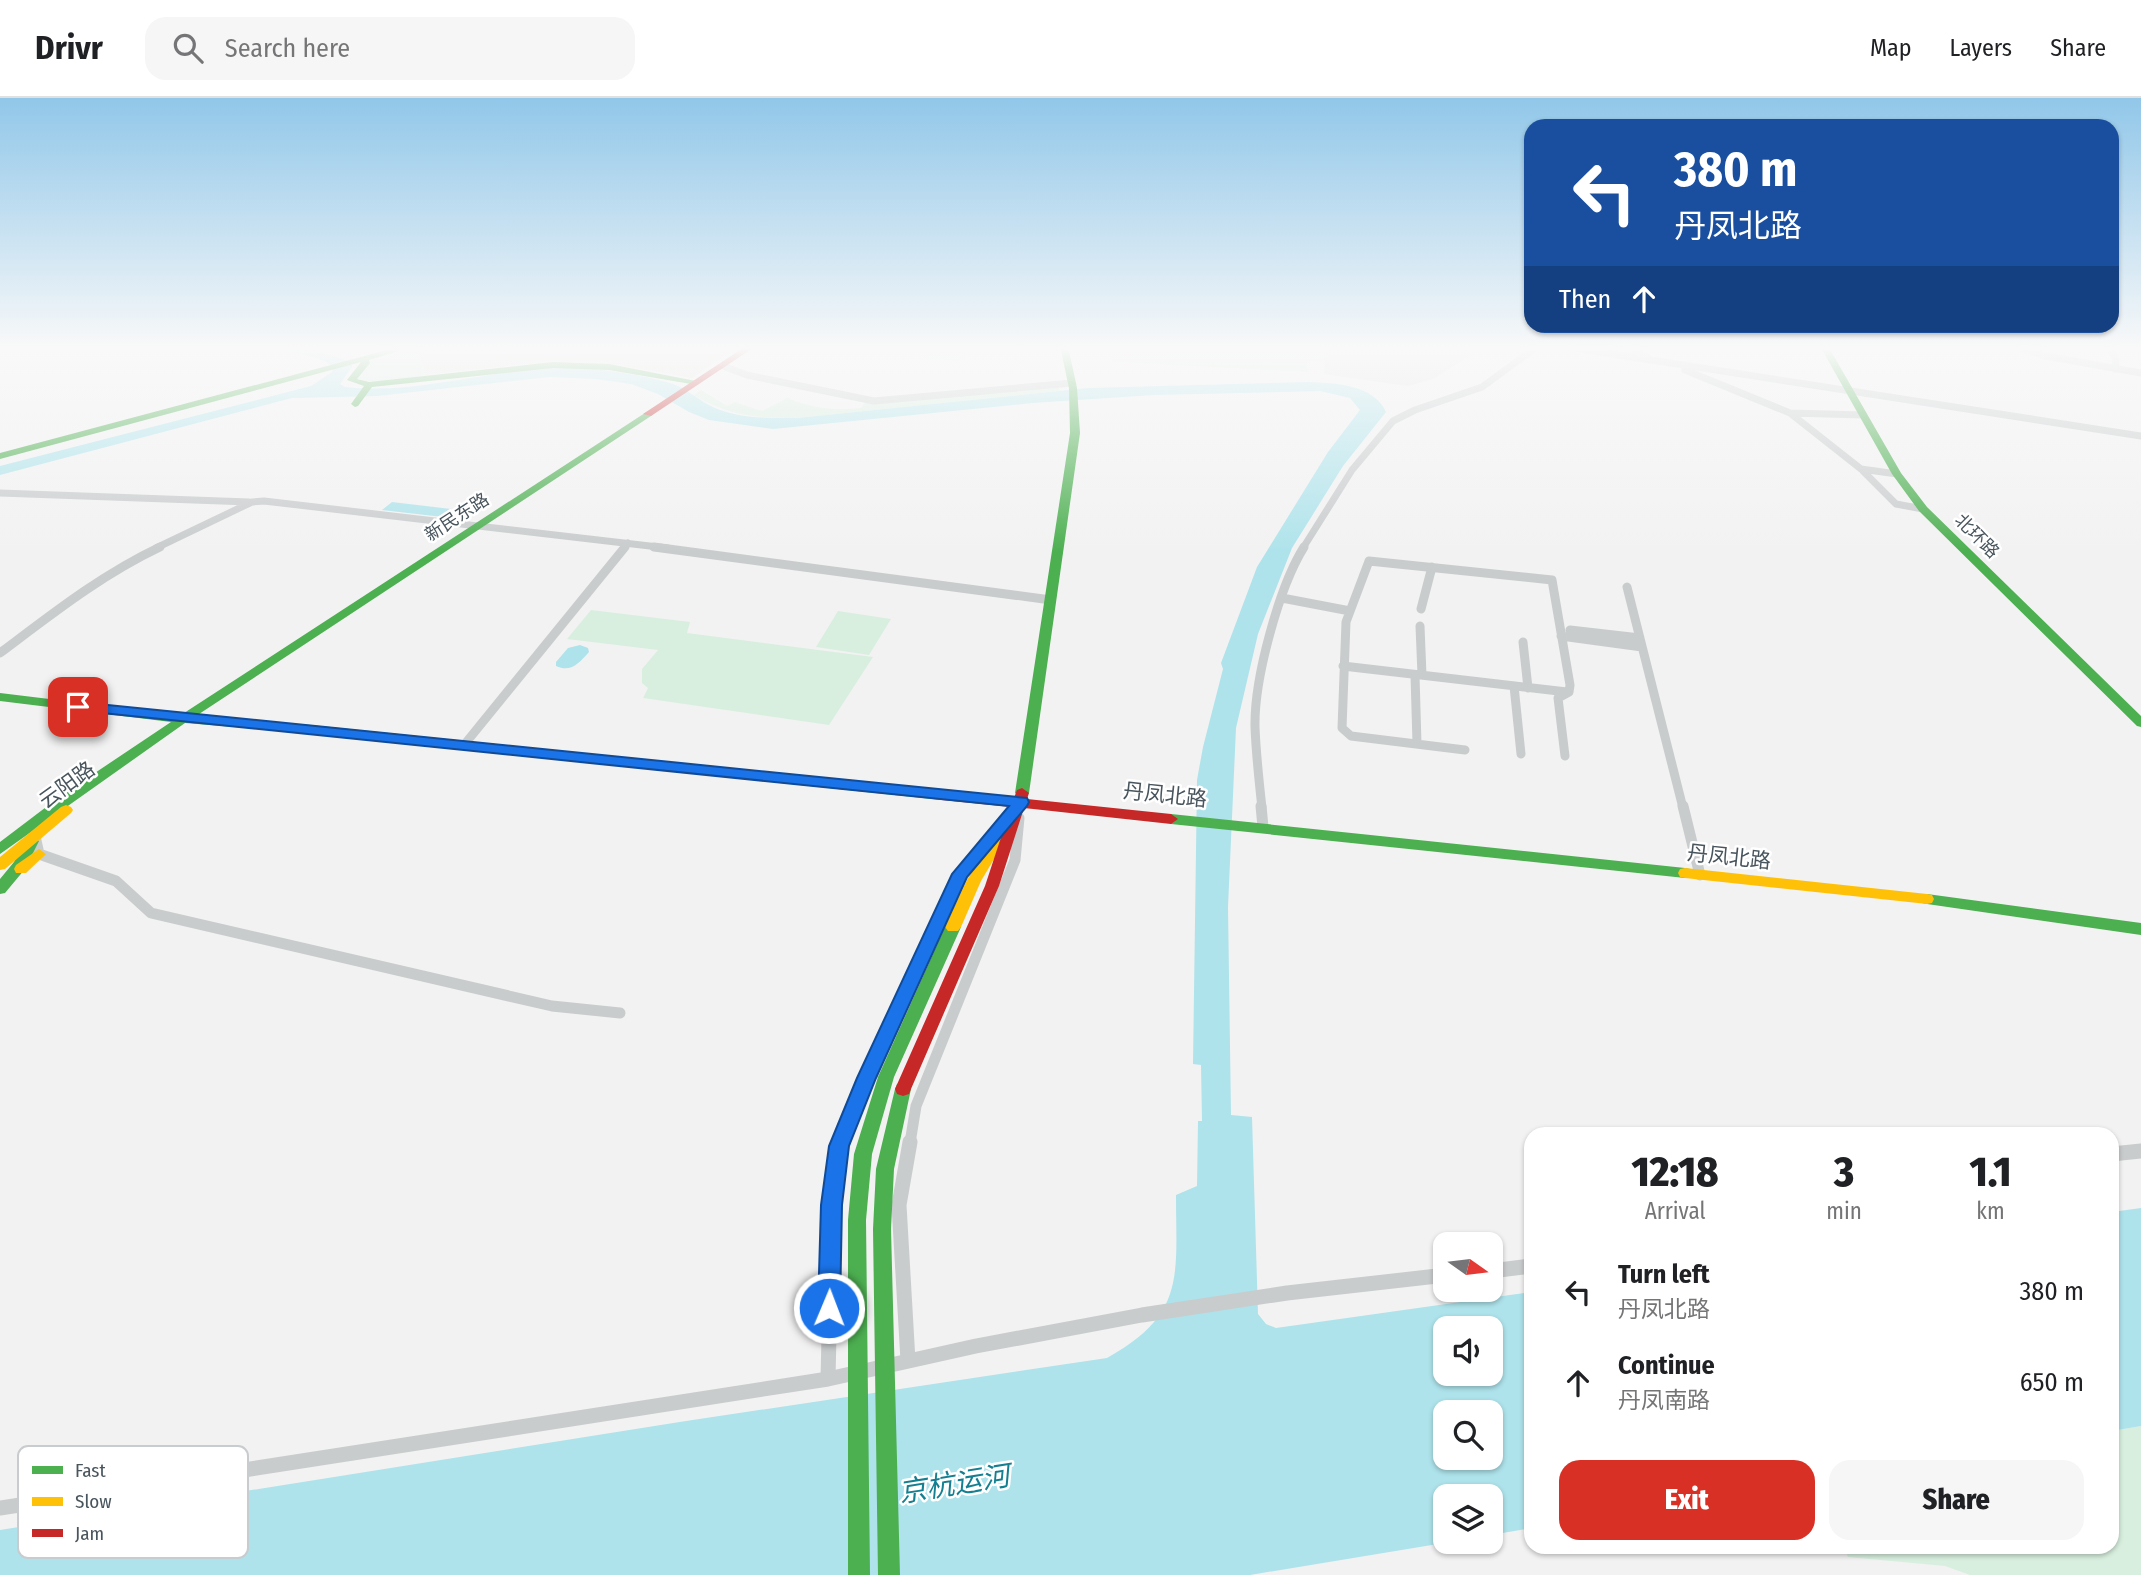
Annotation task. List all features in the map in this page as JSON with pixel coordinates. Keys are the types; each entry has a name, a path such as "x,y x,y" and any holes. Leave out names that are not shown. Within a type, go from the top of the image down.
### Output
{"street":[{"path":"0,454 148,415"},
{"name":"新民东路","path":"183,719 647,415"},
{"path":"908,1361 899,1205 916,1107 1015,860 1021,802 1075,433 1074,415"},
{"path":"1263,827 1255,725 1262,669 1282,601 1297,558 1352,470 1393,421 1405,415"},
{"path":"1792,415 1861,469 1896,504 1923,509"},
{"name":"北环路","path":"1863,415 1897,474 1923,509 2141,723"},
{"path":"2004,415 2141,436"},
{"path":"1861,469 1897,474"},
{"path":"0,493 253,502 628,543 1051,600"},
{"path":"0,653 87,587 122,565 253,502"},
{"path":"464,745 628,543"},
{"path":"1465,750 1351,736 1345,732 1340,722 1346,622 1369,561 1552,580 1569,692"},
{"path":"1421,609 1432,567"},
{"path":"1627,587 1700,875"},
{"path":"1282,601 1349,613"},
{"path":"1417,744 1420,626"},
{"path":"1561,633 1641,643"},
{"path":"1523,642 1528,688"},
{"path":"1343,666 1569,692"},
{"path":"1514,686 1521,754"},
{"path":"1565,756 1558,698 1569,692"},
{"name":"丹凤北路","path":"0,697 183,719 312,729 1237,824 1979,904 2141,929"},
{"name":"云阳路","path":"0,849 67,798 183,719"},
{"name":"云阳路","path":"0,865 58,816 198,720"},
{"path":"859,1575 857,1220 863,1154 886,1077 974,880 1021,802"},
{"path":"889,1575 882,1229 885,1169 902,1090 992,886 1021,802"},
{"path":"828,1379 832,1205 839,1146 866,1078 961,874 1021,802"},
{"path":"34,836 39,854"},
{"path":"3,885 20,865 34,836"},
{"path":"3,885 39,854"},
{"path":"39,854 116,881 150,913 552,1006 576,1006 620,1013"},
{"path":"2119,1153 2141,1151"},
{"path":"1503,1269 1524,1267"},
{"path":"248,1469 828,1379 1142,1315 1273,1295 1433,1277"},
{"path":"0,1508 18,1505"}],"green space":[{"path":"751,415 827,415 797,418"},
{"path":"591,610 690,622 687,633 873,657 829,725 643,698 648,688 642,683 642,669 658,650 567,639"},
{"path":"838,611 891,619 869,655 816,647"},
{"path":"2141,1426 2141,1575 1970,1575 1945,1566 1848,1557 1847,1554 2119,1554 2119,1430"}],"water":[{"path":"199,415 228,415 0,475 0,466"},
{"path":"696,415 797,418 827,415 914,415 773,429 709,420"},
{"name":"京杭运河","path":"1356,415 1384,415 1343,466 1292,548 1258,634 1236,728 1228,907 1231,1115 1252,1117 1258,1314 1266,1324 1276,1328 1460,1302 1503,1302 1503,1296 1524,1293 1524,1529 1503,1533 1503,1484 1433,1484 1433,1545 1250,1575 0,1575 0,1530 18,1527 18,1558 248,1558 248,1491 1107,1358 1133,1342 1164,1308 1171,1290 1175,1271 1176,1195 1197,1186 1198,1121 1202,1121 1201,1065 1193,1064 1197,780 1223,669 1221,663 1257,567 1328,452"},
{"path":"392,502 451,509 443,517 382,510"},
{"path":"580,645 588,648 589,652 578,663 570,668 556,666 556,662 568,648"},
{"path":"2141,1208 2141,1426 2119,1430 2119,1211"}],"traffic: fast":[{"path":"0,456 154,415"},
{"path":"0,849 67,798 183,719 647,415"},
{"path":"1022,793 1075,433 1074,415"},
{"path":"1863,415 1897,474 1923,509 2141,723"},
{"path":"0,697 183,719 311,729 932,794"},
{"path":"1171,819 1685,873"},
{"path":"0,889 20,865 32,841"},
{"path":"1927,899 2141,929"},
{"path":"859,1575 857,1220 863,1154 886,1077 953,927"},
{"path":"889,1575 882,1229 885,1169 903,1089"}],"traffic: slow":[{"path":"0,865 66,810"},
{"path":"953,927 974,880 1006,827"},
{"path":"21,869 39,854"},
{"path":"1685,873 1927,899"}],"traffic: jam":[{"path":"903,1089 992,886 1022,793"},
{"path":"932,794 1171,819"}],"route":[{"path":"78,707 1021,802 961,874 866,1078 839,1146 832,1205 829,1308"}]}
